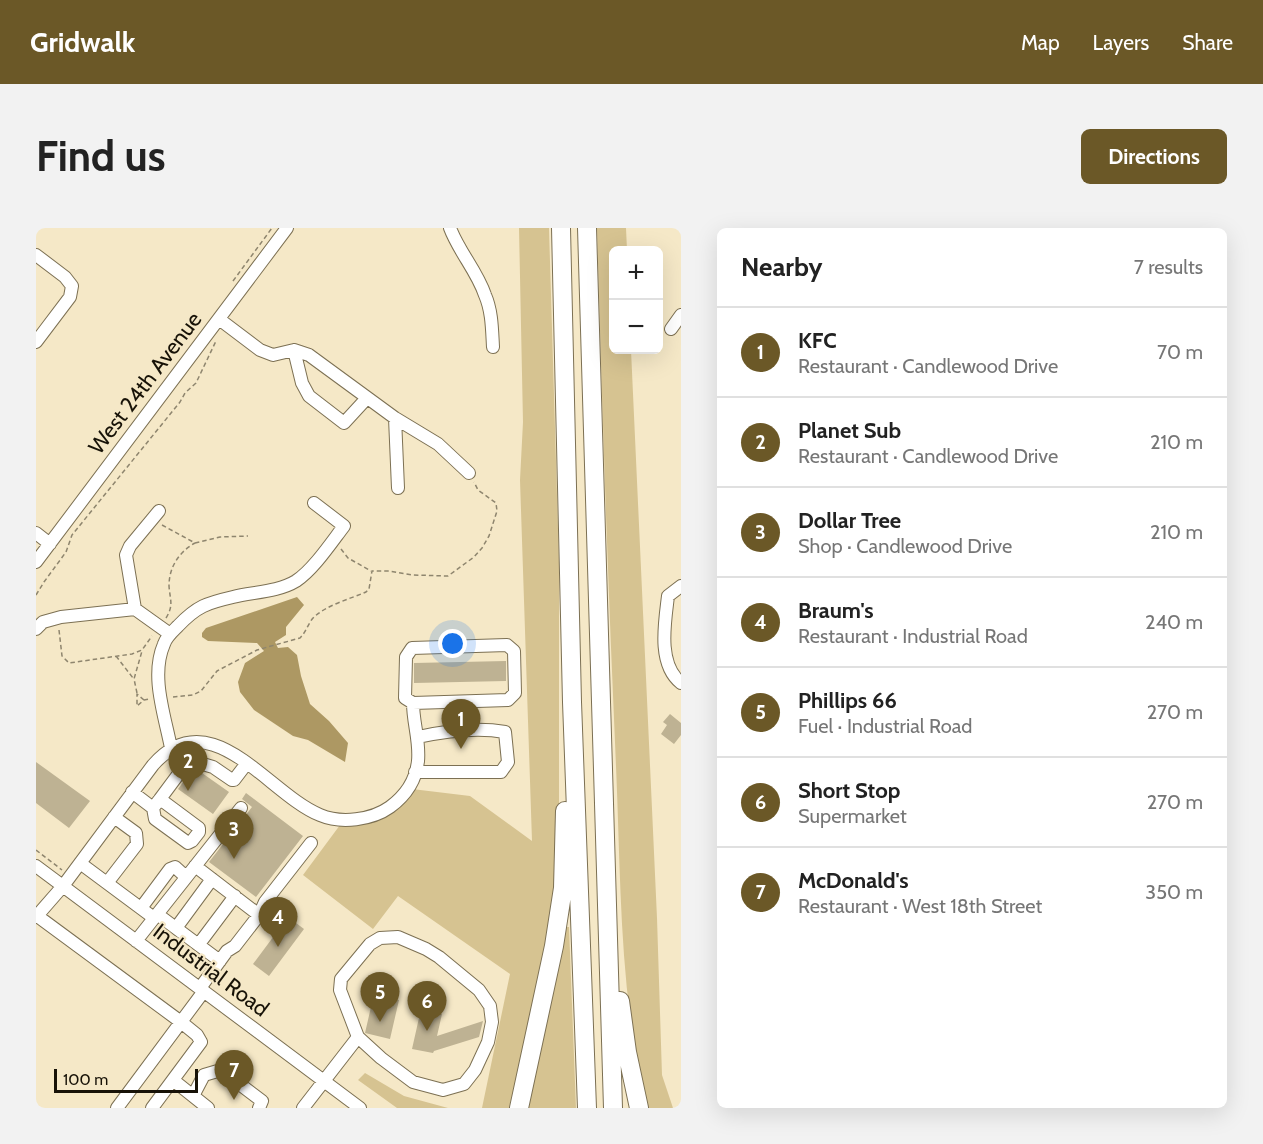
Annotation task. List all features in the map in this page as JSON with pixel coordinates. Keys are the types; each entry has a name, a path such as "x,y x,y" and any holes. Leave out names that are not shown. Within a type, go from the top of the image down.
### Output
{"highway":[{"path":"561,228 572,702 587,1108"},
{"path":"587,228 613,1108"},
{"path":"519,1108 554,946 563,888 566,741 572,702"},
{"path":"609,947 617,979 627,1052 639,1108"}],"street":[{"name":"West 24th Avenue","path":"36,562 224,322 287,228"},
{"path":"450,228 455,242 485,294 492,323 493,347"},
{"path":"36,255 65,277 72,286 70,297 36,342"},
{"path":"670,329 681,315"},
{"path":"224,322 260,350 273,355 294,350 309,355 395,418 438,444 469,473"},
{"path":"294,350 302,382 309,396 344,423 367,398"},
{"path":"395,418 398,488"},
{"path":"171,748 158,674 159,659 164,643 190,613 202,605 294,582 304,575 344,526 314,503"},
{"path":"135,609 126,555 130,546 156,515"},
{"path":"36,533 50,544"},
{"path":"681,586 668,596 664,630 667,659 675,678 681,683"},
{"path":"36,629 43,622 58,618 135,609 170,634"},
{"path":"507,645 514,651 516,693 508,700 413,703 405,698 406,657 412,648 507,645"},
{"path":"152,1108 201,1042 197,1035 36,916 67,881 153,765 171,748 188,744 216,745 247,763 320,815 337,819 367,817 384,811 400,800 410,787 418,764 418,737 413,718 413,703"},
{"path":"415,772 501,772 508,762 505,732 490,729 436,733 418,737"},
{"path":"132,792 157,803 189,760 188,744"},
{"path":"189,760 213,767 234,780 247,763"},
{"path":"136,941 241,808"},
{"path":"107,883 137,844 136,833 114,817"},
{"path":"117,1108 180,1022 227,951 235,946 259,915 265,902 311,843"},
{"path":"80,863 141,908 176,928 220,961"},
{"name":"Industrial Road","path":"36,866 67,881 136,941 360,1108"},
{"path":"195,866 259,915"},
{"path":"141,908 170,869 175,867 186,877"},
{"path":"176,928 212,879"},
{"path":"199,944 235,896"},
{"path":"398,937 426,949 479,990 489,1006 492,1022 476,1070 464,1084 443,1090 413,1082 358,1037 340,990 341,979 370,944 380,938 398,937"},
{"path":"303,1108 358,1037"},
{"path":"193,1096 204,1075 221,1070 262,1101 259,1108"},
{"path":"173,1080 208,1108"}],"path":[{"path":"233,281 272,228"},
{"path":"36,595 66,552 72,535 159,429 185,393 196,383 224,322"},
{"path":"334,538 348,558 372,571 448,576 474,557 489,536 497,511 496,503 478,490 469,473"},
{"path":"156,515 177,535 195,543"},
{"path":"248,536 220,537 195,543 184,549 174,566 169,587 172,601 168,615 142,650 134,679 137,706 144,700 193,695 201,691 217,671 257,650 300,638 312,619 323,611 366,592 369,589 372,571"},
{"path":"58,618 62,656 69,663 132,654 142,650"},
{"path":"116,656 134,679"},
{"path":"137,694 144,700"},
{"path":"36,850 67,881"}],"shaded area":[{"path":"519,228 549,228 559,562 559,860 548,945 509,1108 482,1108 510,974 398,896 373,929 303,875 340,825 356,825 412,789 470,796 532,841 520,480 523,422"},
{"path":"597,228 626,228 627,246 609,246 609,354 631,354 662,1075 673,1108 647,1108 631,1024 626,981"},
{"path":"297,597 304,605 286,627 286,635 275,642 278,648 288,647 297,655 310,704 348,743 345,762 308,740 293,736 254,710 240,692 238,682 245,663 264,651 257,643 208,641 202,637 206,628"},
{"path":"563,927 569,927 576,1108 525,1108"},
{"path":"365,1073 404,1096 448,1108 397,1108 358,1080"}],"building":[{"path":"506,661 506,681 414,683 414,663"},
{"path":"670,714 681,723 681,735 674,744 661,734 667,725 663,722"},
{"path":"36,762 90,801 69,828 36,803"},
{"path":"192,770 202,773 229,792 213,814 178,789"},
{"path":"246,793 303,836 256,897 209,862 252,807 242,799"},
{"path":"288,917 304,929 269,976 253,964"},
{"path":"374,994 399,1000 390,1039 365,1033"},
{"path":"421,1009 442,1014 437,1036 483,1021 479,1037 433,1053 412,1049"}],"place":[{"name":"KFC","path":"461,749"},
{"name":"Planet Sub","path":"188,791"},
{"name":"Dollar Tree","path":"234,859"},
{"name":"Braum's","path":"278,947"},
{"name":"Phillips 66","path":"380,1022"},
{"name":"Short Stop","path":"427,1031"},
{"name":"McDonald's","path":"234,1100"}]}
